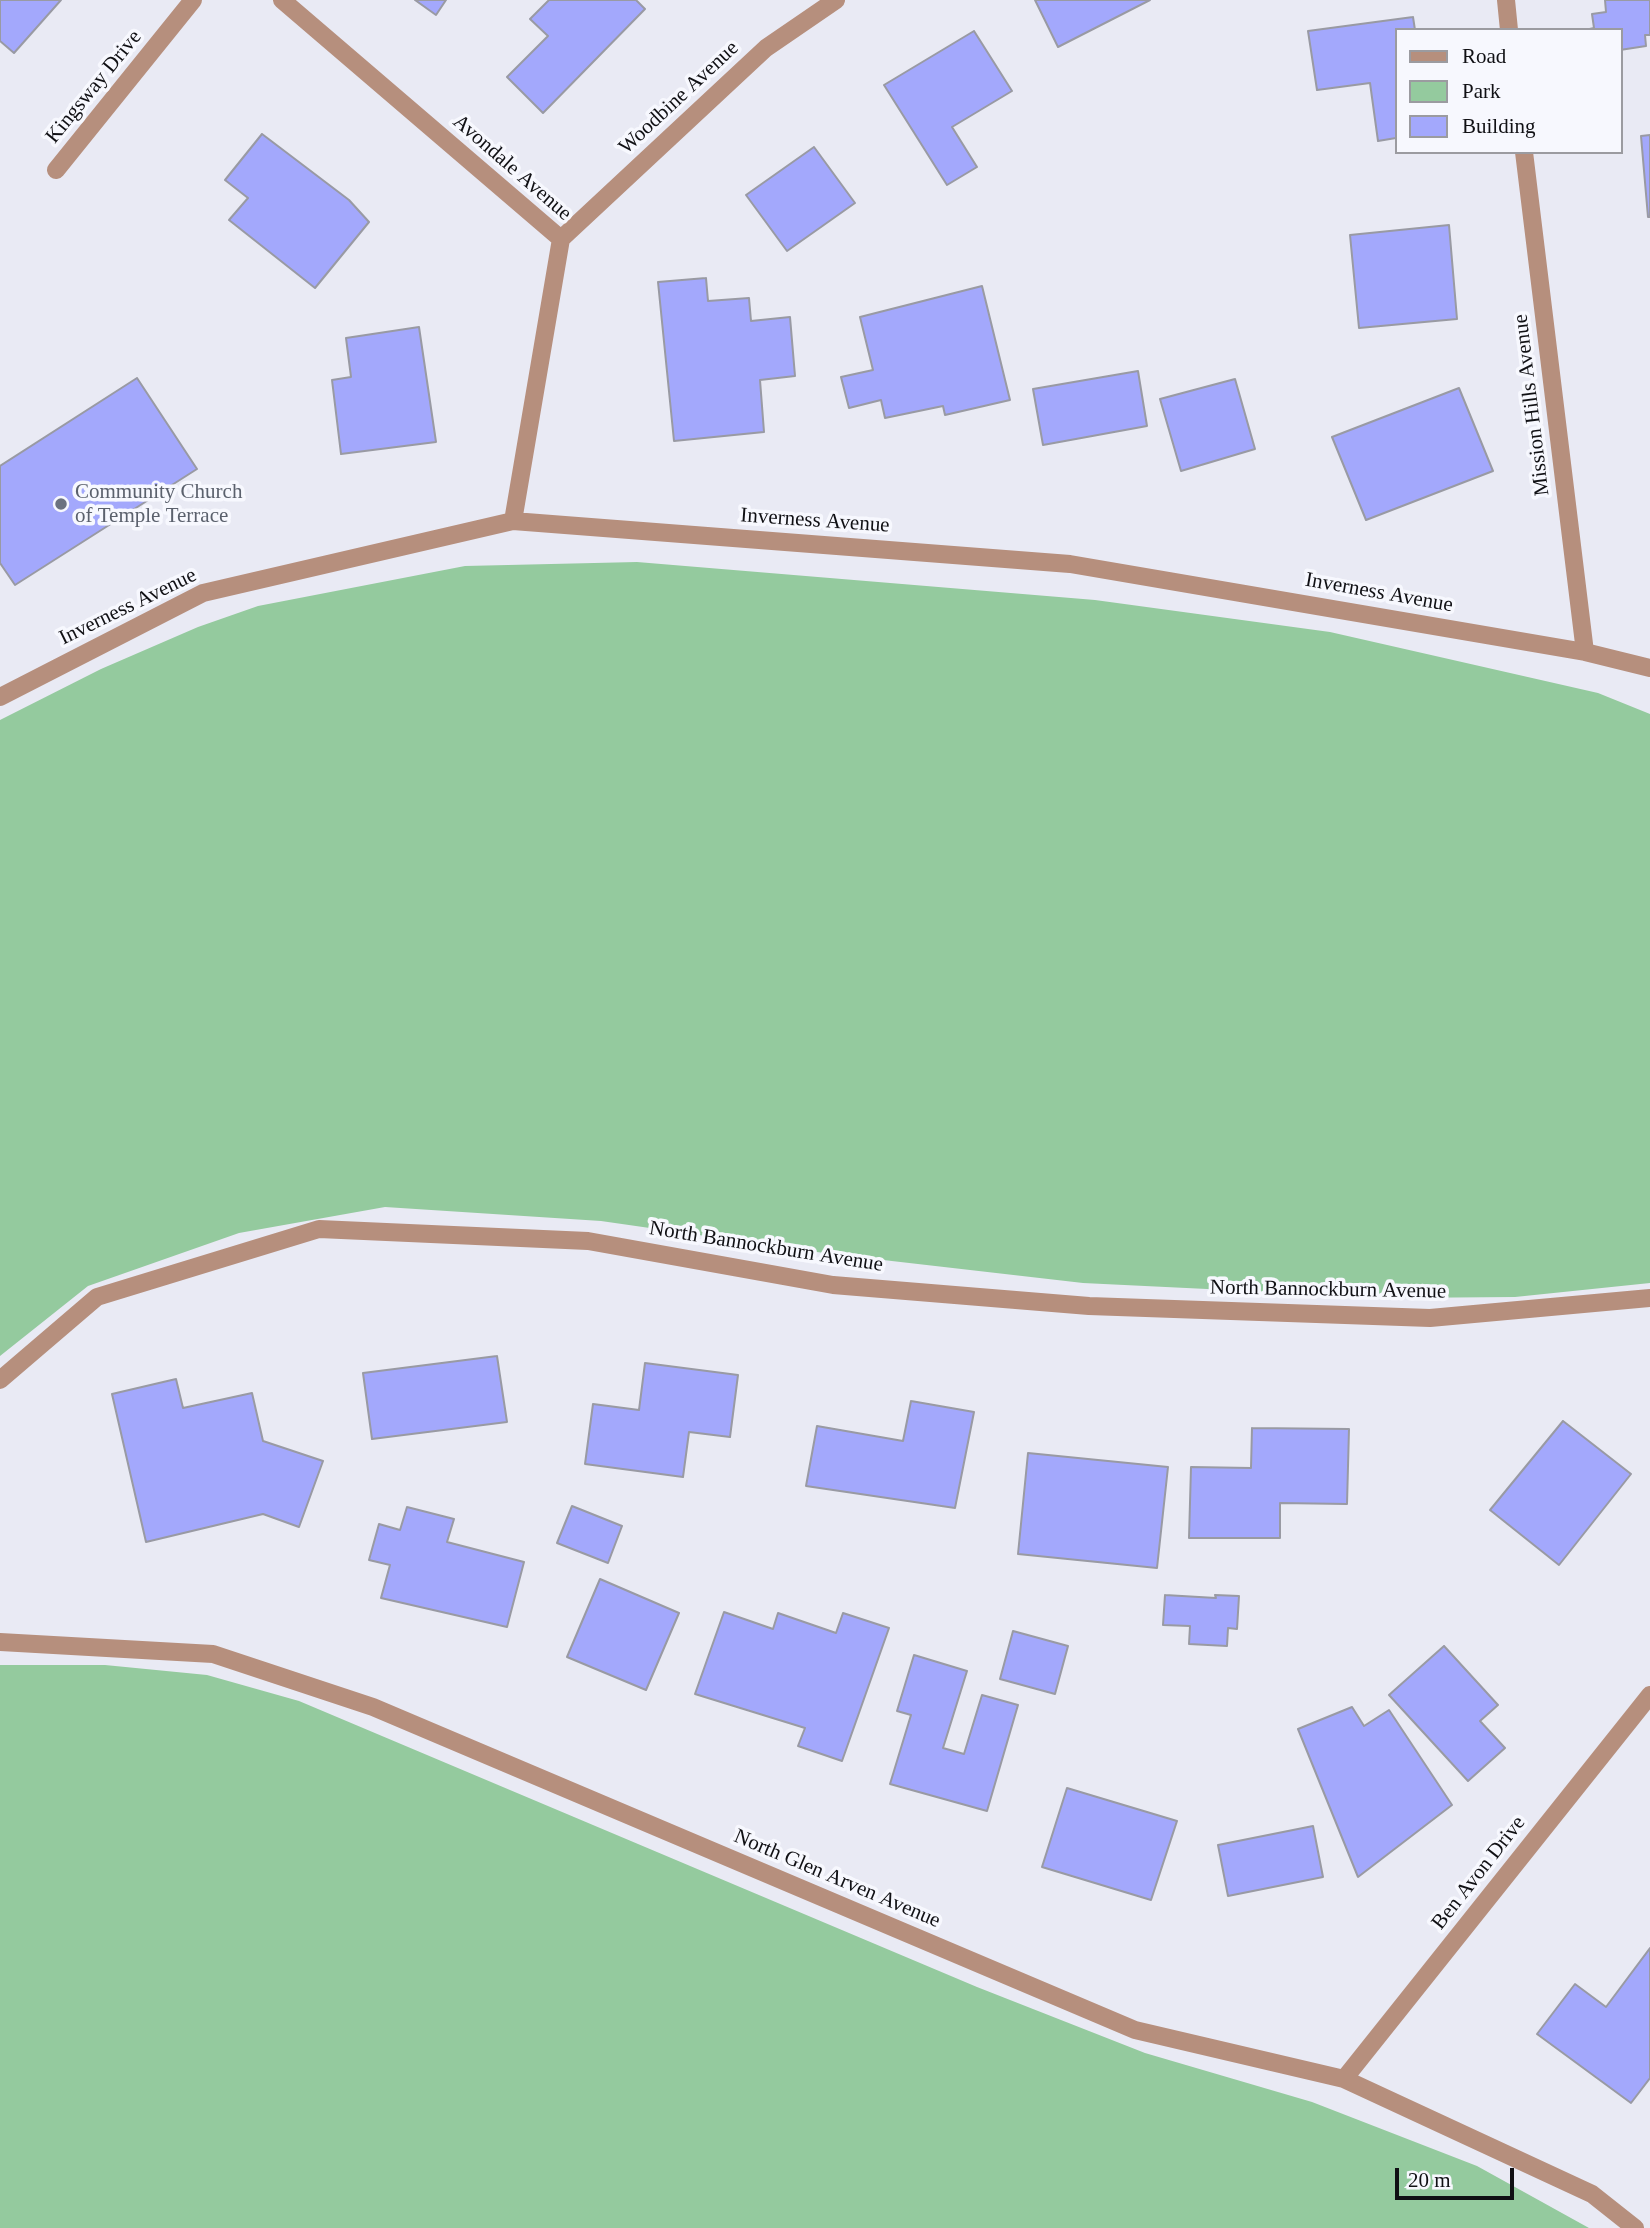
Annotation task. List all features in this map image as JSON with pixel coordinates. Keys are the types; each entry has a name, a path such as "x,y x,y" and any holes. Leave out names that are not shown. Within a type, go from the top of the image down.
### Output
{"street":[{"name":"Kingsway Drive","path":"56,170 193,0"},
{"name":"Avondale Avenue","path":"282,0 561,239 513,521"},
{"name":"Woodbine Avenue","path":"561,239 766,48 836,0"},
{"path":"1506,0 1509,28"},
{"name":"Mission Hills Avenue","path":"1524,154 1585,652"},
{"name":"Inverness Avenue","path":"0,697 204,593 513,521 1070,564 1585,652 1650,668"},
{"name":"North Bannockburn Avenue","path":"0,1380 97,1297 319,1229 588,1241 832,1285 1089,1306 1430,1318 1650,1298"},
{"name":"North Glen Arven Avenue","path":"0,1642 213,1654 373,1707 1135,2030 1344,2079 1592,2194 1635,2228"},
{"name":"Ben Avon Drive","path":"1344,2079 1650,1695"}],"green space":[{"path":"637,562 1095,600 1330,632 1598,693 1650,714 1650,1283 1515,1297 1393,1298 1083,1283 831,1254 601,1221 385,1207 239,1233 88,1286 0,1356 0,720 101,669 198,627 258,606 465,566"},
{"path":"0,1665 105,1665 207,1675 299,1701 977,1987 1145,2053 1312,2102 1477,2166 1589,2228 0,2228"}],"building":[{"path":"0,0 61,0 14,53 0,41"},
{"path":"415,0 446,0 436,15"},
{"path":"549,0 636,0 645,9 543,113 507,77 548,36 530,19"},
{"path":"1035,0 1150,0 1058,47"},
{"path":"1605,0 1650,0 1650,35 1645,35 1646,46 1622,50 1622,28 1594,28 1592,14 1606,12"},
{"path":"1413,17 1415,28 1394,28 1394,138 1378,141 1370,83 1317,90 1308,31"},
{"path":"974,31 1012,91 952,127 977,167 947,185 884,85"},
{"path":"262,134 349,200 369,222 315,288 229,220 248,198 225,180"},
{"path":"1650,135 1650,217 1648,217 1641,136"},
{"path":"814,147 855,203 787,251 746,195"},
{"path":"1449,225 1457,319 1359,328 1350,235"},
{"path":"706,278 708,301 749,298 751,321 790,317 795,376 760,380 764,432 674,441 658,282"},
{"path":"982,286 1010,400 945,415 943,406 885,418 881,400 849,408 841,377 873,370 860,317"},
{"path":"419,327 436,442 341,454 332,380 351,377 346,338"},
{"path":"1138,371 1147,426 1043,445 1033,389"},
{"path":"137,378 197,469 15,585 0,563 0,466"},
{"path":"1235,379 1255,449 1181,471 1160,399"},
{"path":"1459,388 1493,471 1366,520 1332,437"},
{"path":"497,1356 507,1422 372,1439 363,1373"},
{"path":"645,1363 738,1375 730,1437 689,1432 683,1477 585,1464 593,1404 639,1410"},
{"path":"176,1379 183,1408 252,1393 263,1441 323,1461 299,1527 263,1514 146,1542 112,1394"},
{"path":"911,1401 974,1412 955,1508 806,1486 817,1426 903,1441"},
{"path":"1563,1421 1631,1474 1559,1565 1490,1510"},
{"path":"1252,1428 1349,1429 1347,1504 1280,1503 1280,1538 1189,1538 1191,1467 1251,1468"},
{"path":"1028,1453 1168,1467 1157,1568 1018,1554"},
{"path":"572,1506 622,1526 608,1563 557,1543"},
{"path":"407,1507 454,1519 447,1542 524,1562 507,1627 381,1598 390,1565 369,1560 379,1524 400,1530"},
{"path":"600,1579 679,1613 646,1690 567,1657"},
{"path":"1165,1595 1216,1598 1215,1595 1239,1596 1237,1629 1228,1628 1227,1646 1189,1644 1190,1626 1163,1625"},
{"path":"724,1612 773,1629 778,1613 836,1633 843,1613 889,1628 842,1761 798,1746 805,1728 695,1694"},
{"path":"1013,1631 1068,1646 1055,1694 1000,1679"},
{"path":"1444,1646 1498,1705 1480,1721 1505,1748 1468,1781 1389,1695"},
{"path":"914,1655 967,1671 943,1748 964,1754 982,1695 1018,1705 987,1811 890,1784 911,1715 897,1711"},
{"path":"1352,1707 1364,1726 1389,1710 1452,1805 1358,1877 1298,1729"},
{"path":"1067,1788 1177,1821 1151,1900 1042,1867"},
{"path":"1313,1826 1323,1877 1228,1896 1218,1845"},
{"path":"1650,1948 1650,2078 1631,2103 1537,2034 1575,1984 1606,2007"}],"place":[{"name":"Community Church of Temple Terrace","path":"61,504"}]}
